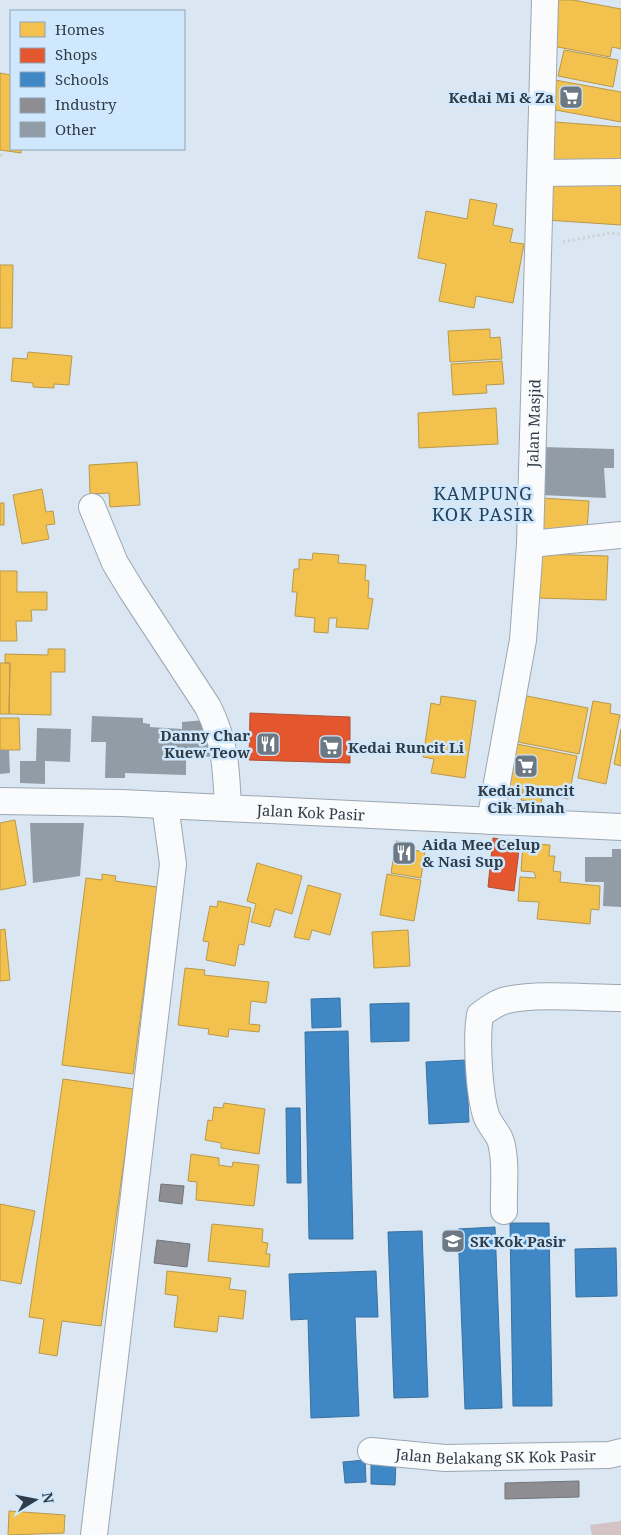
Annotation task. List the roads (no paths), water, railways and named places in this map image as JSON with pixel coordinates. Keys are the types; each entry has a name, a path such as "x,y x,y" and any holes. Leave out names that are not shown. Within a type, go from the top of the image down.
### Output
{"street":[{"name":"Jalan Masjid","path":"490,821 523,640 530,544 545,0"},
{"path":"541,173 621,172"},
{"path":"92,507 115,563 208,707 219,728 225,750 228,808"},
{"path":"530,544 621,535"},
{"name":"Jalan Kok Pasir","path":"0,801 165,805 621,827"},
{"path":"94,1535 172,864 165,805"},
{"path":"504,1211 503,1155 500,1140 486,1116 483,1102 477,1033 480,1015 490,1007 506,1000 527,998 621,998"},
{"name":"Jalan Belakang SK Kok Pasir","path":"371,1451 445,1458 609,1455 621,1452"}],"place":[{"name":"Kedai Mi & Za","path":"571,97"},
{"name":"Danny Char Kuew Teow","path":"268,744"},
{"name":"Kedai Runcit Li","path":"331,747"},
{"name":"Kedai Runcit Cik Minah","path":"526,766"},
{"name":"Aida Mee Celup & Nasi Sup","path":"404,853"},
{"name":"SK Kok Pasir","path":"453,1241"}],"district":[{"name":"KAMPUNG KOK PASIR","path":"483,503"}]}
